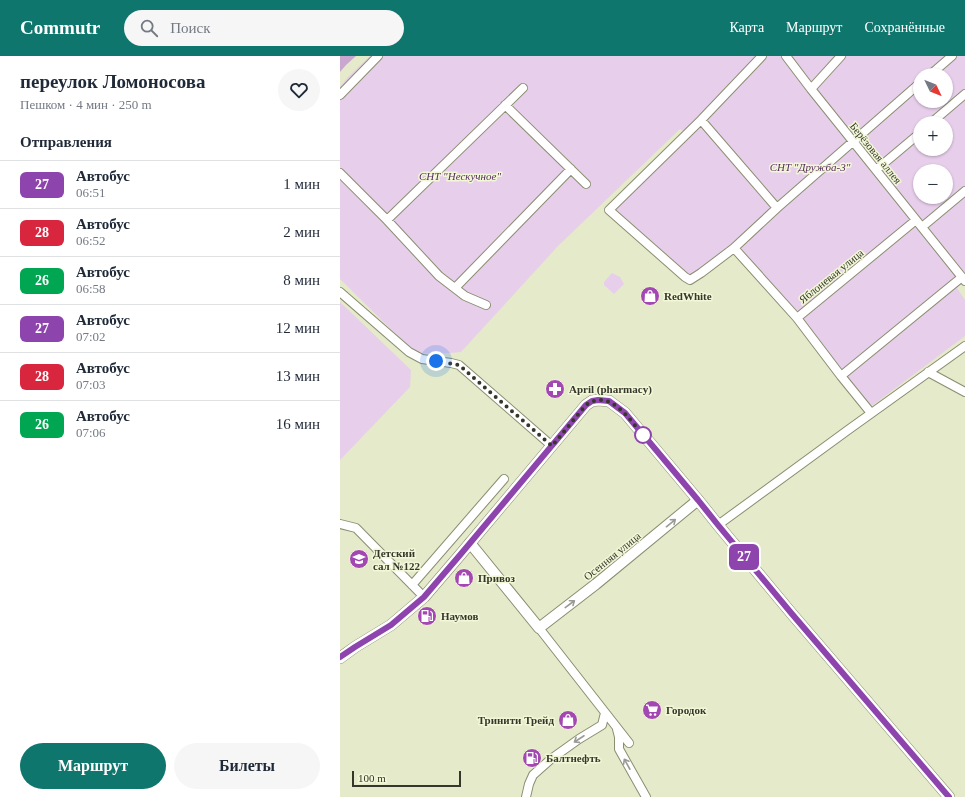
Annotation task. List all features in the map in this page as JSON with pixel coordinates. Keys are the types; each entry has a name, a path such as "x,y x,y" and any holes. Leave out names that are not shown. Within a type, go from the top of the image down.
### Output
{"main road":[{"path":"340,658 391,625 424,597 586,405 592,401 609,401 625,413 799,623 949,797"}],"street":[{"path":"340,95 378,56"},
{"path":"762,56 701,120 609,210 690,280 734,248 777,208 913,90"},
{"name":"Берёзовая аллея","path":"786,56 964,279"},
{"path":"811,89 841,56"},
{"path":"938,68 952,56"},
{"path":"387,220 523,88"},
{"path":"939,116 965,94"},
{"path":"505,105 586,184"},
{"path":"701,120 777,208"},
{"path":"876,170 913,138"},
{"path":"455,288 570,169"},
{"path":"340,173 387,220 439,276 465,296 486,305"},
{"path":"922,227 965,191"},
{"name":"Яблоневая улица","path":"871,413 797,318 916,220"},
{"path":"734,248 797,318"},
{"path":"841,376 964,279"},
{"path":"340,292 409,352 422,359 459,365 552,446"},
{"path":"718,525 965,346"},
{"path":"928,372 965,392"},
{"path":"412,585 504,478"},
{"name":"Осенняя улица","path":"538,628 596,584 698,500"},
{"path":"340,524 356,528 424,597"},
{"path":"470,543 629,743"},
{"path":"526,797 533,775 573,742 602,725 605,713"},
{"path":"617,728 619,749 646,797"}],"green space":[{"path":"370,56 965,56 965,281 957,288 965,300 965,336 869,408 732,245 691,276 613,207 686,133 680,129 558,246 461,352 416,354 340,279 340,87 348,77"},
{"path":"612,273 620,277 624,284 614,294 604,285 604,282"},
{"path":"340,302 411,370 410,387 340,460"}],"shaded area":[{"path":"340,56 356,56 340,72"}],"bus line":[{"name":"27","path":"340,657 391,625 424,597 586,405 592,401 609,401 625,413 792,614 949,797"}],"place":[{"name":"RedWhite","path":"650,296"},
{"name":"April (pharmacy)","path":"555,389"},
{"name":"Детский сал №122","path":"359,559"},
{"name":"Привоз","path":"464,578"},
{"name":"Наумов","path":"427,616"},
{"name":"Городок","path":"652,710"},
{"name":"Тринити Трейд","path":"568,720"},
{"name":"Балтнефть","path":"532,758"}],"route":[{"path":"436,361 459,365 552,446 586,405 592,401 598,400 609,401 625,413 643,435"}],"park label":[{"name":"СНТ \"Дружба-3\"","path":"810,167"},
{"name":"СНТ \"Нескучное\"","path":"460,176"}]}
